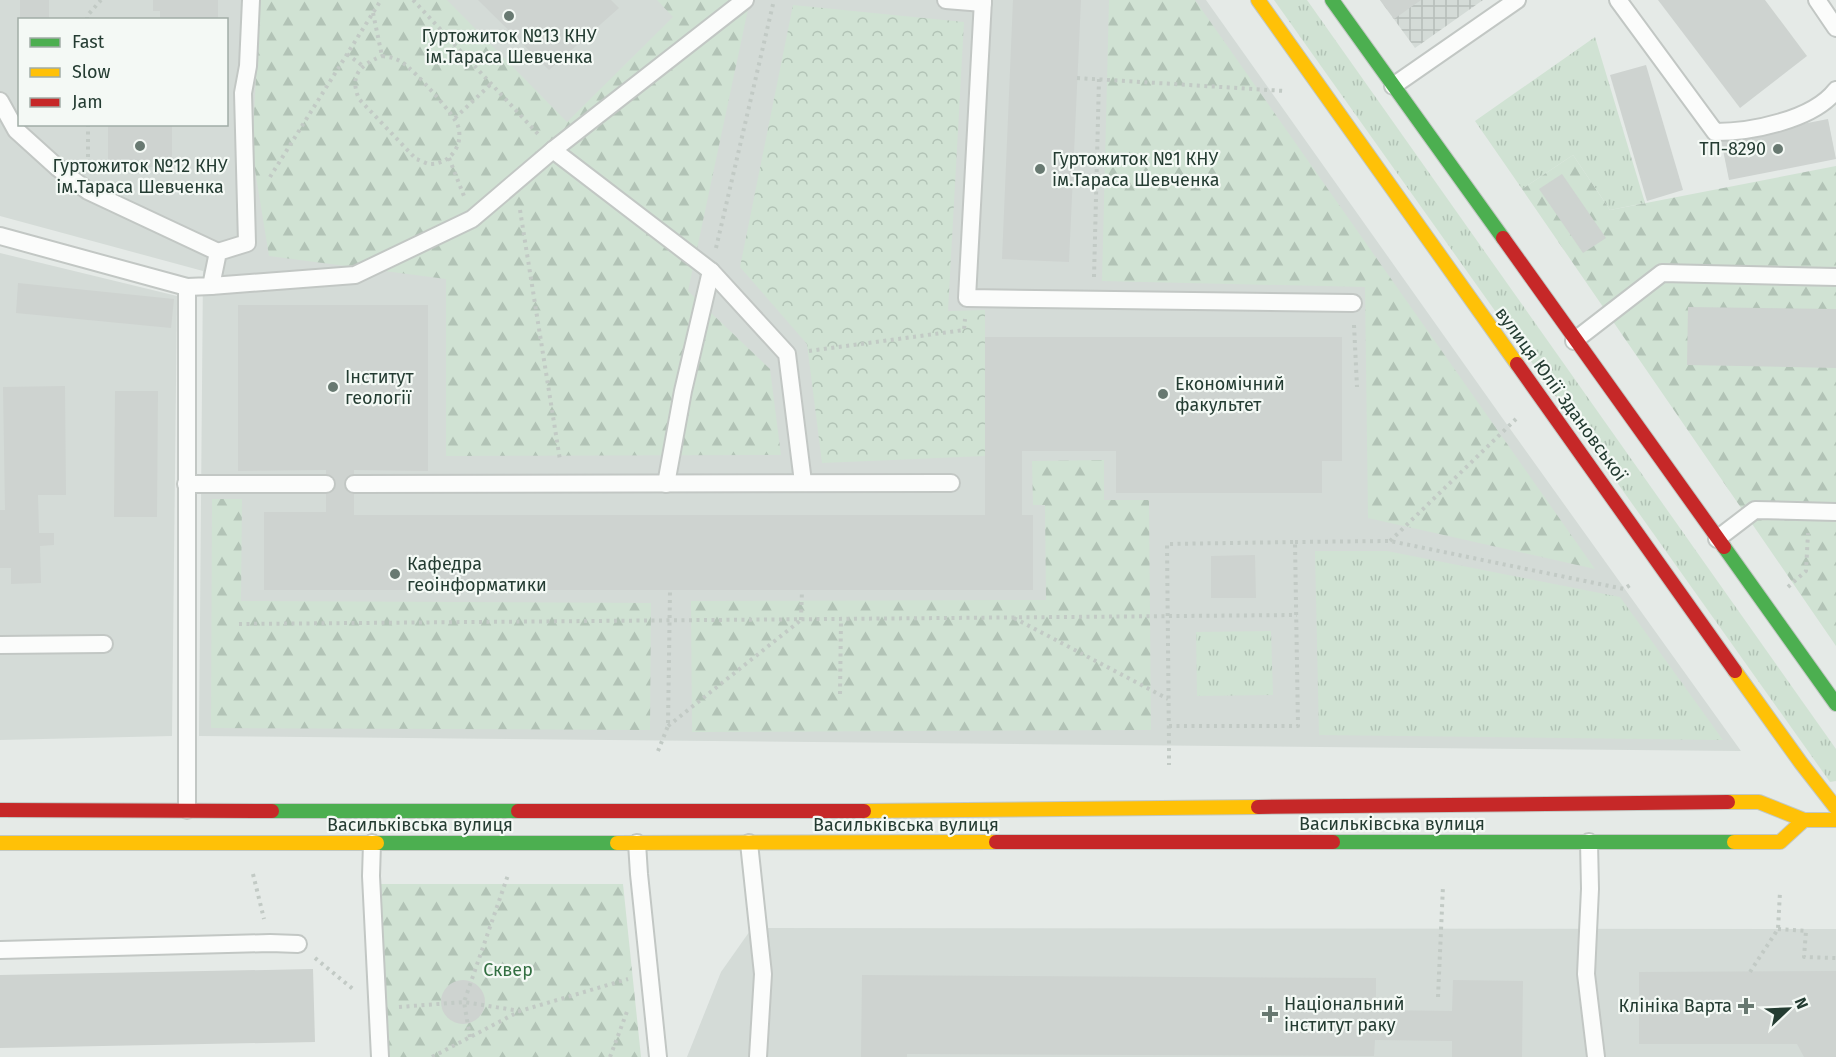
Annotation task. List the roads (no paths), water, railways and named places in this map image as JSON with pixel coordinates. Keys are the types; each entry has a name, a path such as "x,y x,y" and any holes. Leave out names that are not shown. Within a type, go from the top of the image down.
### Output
{"main road":[{"name":"вулиця Юлії Здановської","path":"1258,0 1801,763 1836,808"},
{"path":"1332,0 1836,704"},
{"name":"Васильківська вулиця","path":"0,810 745,812 1760,802 1804,820 1836,820"},
{"name":"Васильківська вулиця","path":"0,843 1780,842 1804,820"}],"lane":[{"path":"0,101 16,130 58,168 88,191 218,252 247,243 243,93 248,66 251,0"},
{"path":"0,236 187,287 355,275 472,219 553,150 745,0"},
{"path":"946,0 983,1 967,298 1353,303"},
{"path":"1393,86 1517,0"},
{"path":"1618,0 1715,132 1736,132 1804,115 1836,90"},
{"path":"1817,0 1836,28"},
{"path":"553,150 711,271 787,354 803,482"},
{"path":"211,286 218,252"},
{"path":"666,484 683,391 711,271"},
{"path":"1574,341 1662,273 1836,277"},
{"path":"186,810 187,287"},
{"path":"354,484 951,483"},
{"path":"186,484 326,484"},
{"path":"1717,539 1755,510 1836,512"},
{"path":"0,645 104,644"},
{"path":"1589,842 1590,889 1586,974 1596,1057"},
{"path":"372,843 371,876 380,1057"},
{"path":"637,843 658,1057"},
{"path":"749,843 763,974 758,1057"},
{"path":"0,950 270,942 298,944"}],"place":[{"name":"Гуртожиток №13 КНУ ім.Тараса Шевченка","path":"509,16"},
{"name":"Гуртожиток №12 КНУ ім.Тараса Шевченка","path":"140,146"},
{"name":"ТП-8290","path":"1778,149"},
{"name":"Гуртожиток №1 КНУ ім.Тараса Шевченка","path":"1040,169"},
{"name":"Інститут геології","path":"333,387"},
{"name":"Економічний факультет","path":"1163,394"},
{"name":"Кафедра геоінформатики","path":"395,574"},
{"name":"Клініка Варта","path":"1746,1006"},
{"name":"Національний інститут раку","path":"1270,1014"}],"park label":[{"name":"Сквер","path":"508,970"}]}
